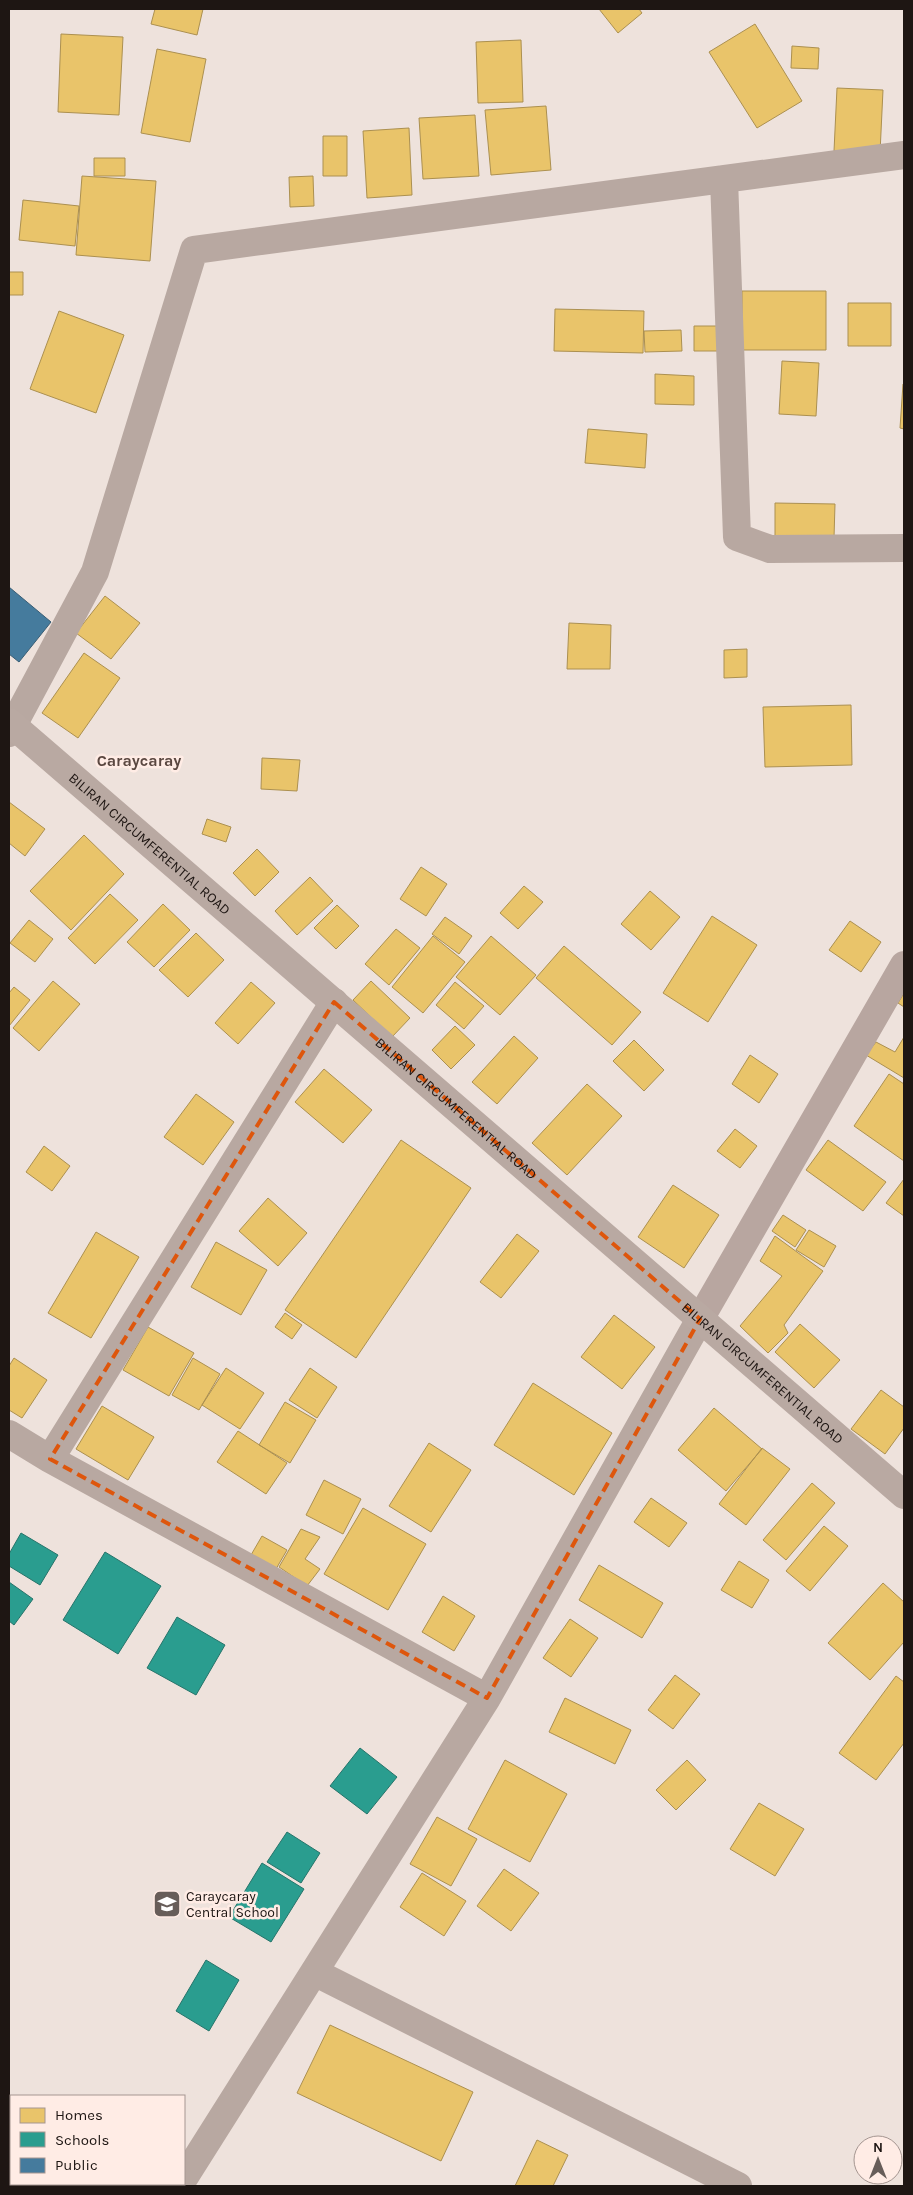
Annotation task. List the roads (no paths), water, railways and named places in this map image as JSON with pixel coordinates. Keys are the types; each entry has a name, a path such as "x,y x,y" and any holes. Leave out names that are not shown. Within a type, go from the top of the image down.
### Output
{"main road":[{"name":"BILIRAN CIRCUMFERENTIAL ROAD","path":"10,727 334,1002 904,1496"}],"street":[{"path":"10,727 95,572 194,250 904,154"},
{"path":"724,179 737,537 770,549 904,548"},
{"path":"185,2176 487,1698 700,1319 904,966"},
{"path":"50,1459 334,1002"},
{"path":"9,1434 50,1459 487,1698"},
{"path":"314,1972 738,2186"}],"place":[{"name":"Caraycaray Central School","path":"167,1904"}],"district":[{"name":"Caraycaray","path":"139,760"}]}
